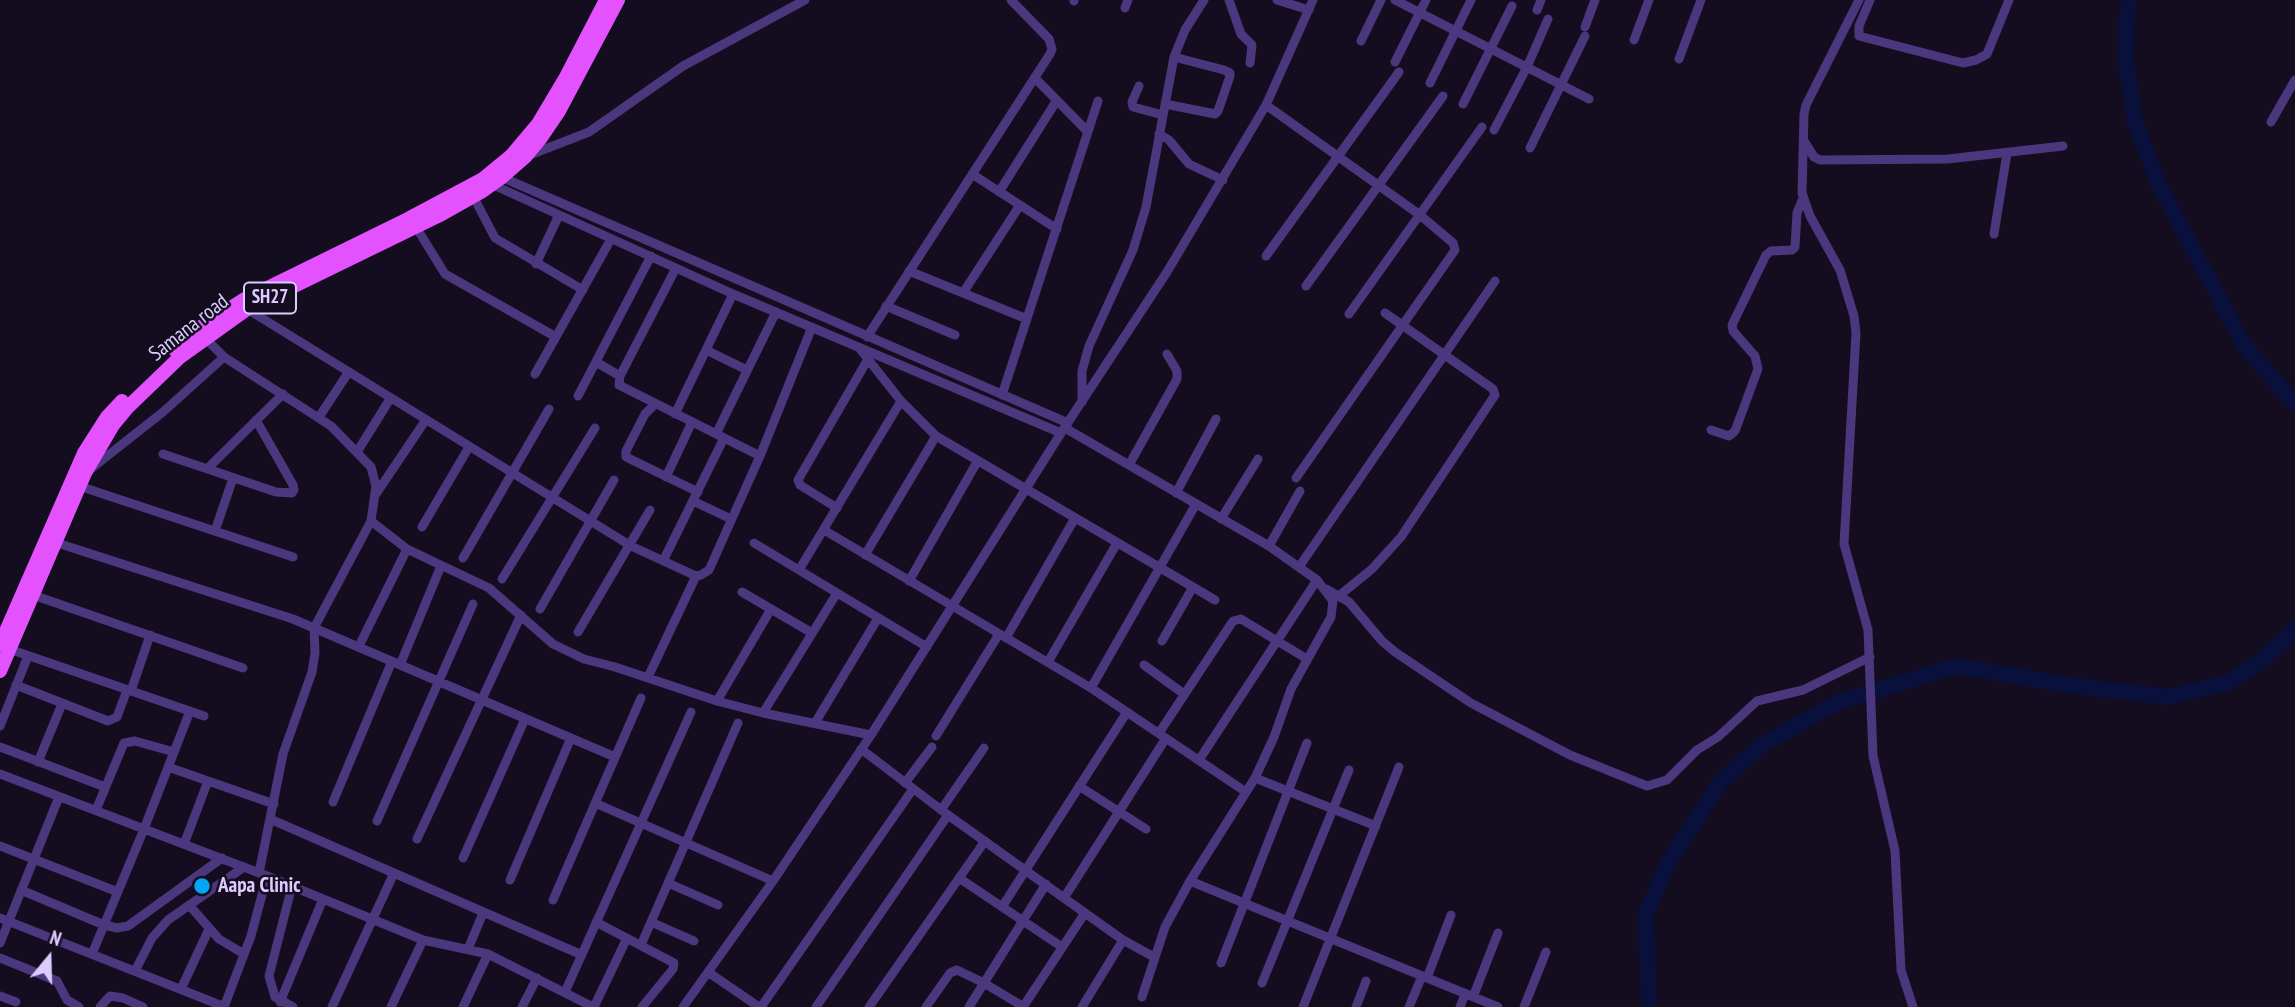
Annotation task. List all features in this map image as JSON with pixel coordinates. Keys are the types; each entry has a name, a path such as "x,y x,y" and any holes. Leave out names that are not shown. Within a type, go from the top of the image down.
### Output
{"main road":[{"name":"Samana road","path":"492,178 538,124 606,0"},
{"name":"Samana road","path":"0,671 4,647 51,541 107,433 127,408 202,333 416,227 525,157 541,139 559,111 618,0"},
{"name":"Samana road","path":"4,647 33,595 84,453 107,417 202,333 268,287 408,219 471,192"}],"street":[{"path":"525,157 589,132 682,66 805,0"},
{"path":"867,337 1050,54 1051,44 1011,0"},
{"path":"1023,12 1028,0"},
{"path":"1082,402 1080,380 1084,361 1100,319 1133,250 1150,194 1174,57 1185,30 1204,0"},
{"path":"1229,0 1241,34 1252,45 1250,63"},
{"path":"1277,0 1309,10"},
{"path":"683,1007 773,881 871,734 1064,428 1167,272 1266,105 1313,0"},
{"path":"1361,41 1381,0"},
{"path":"1395,0 1589,99"},
{"path":"1266,256 1338,157 1397,67 1426,0"},
{"path":"1430,83 1471,0"},
{"path":"1530,148 1562,85 1595,0"},
{"path":"1634,40 1649,0"},
{"path":"1679,59 1702,0"},
{"path":"1859,0 1806,105 1803,198 1840,271 1854,316 1856,333 1844,544 1868,630 1873,756 1895,851 1901,970 1913,1007"},
{"path":"1870,0 1859,26 1859,36 1963,63 1987,54 2008,0"},
{"path":"1464,104 1512,6"},
{"path":"1494,130 1527,67 1548,19"},
{"path":"1165,104 1215,114 1230,76 1230,73 1224,70 1174,57"},
{"path":"1035,78 1088,132"},
{"path":"2271,122 2295,80"},
{"path":"1139,86 1133,107 1163,115"},
{"path":"1306,286 1443,96"},
{"path":"999,192 1057,100"},
{"path":"1002,395 1098,101"},
{"path":"1266,105 1420,215 1453,243 1455,250 1296,478"},
{"path":"1349,314 1482,127"},
{"path":"1159,134 1169,140 1189,164 1223,180"},
{"path":"1803,139 1814,157 1820,160 1948,159 2063,146"},
{"path":"1994,234 2007,153"},
{"path":"972,174 1057,229"},
{"path":"492,178 559,215 733,294 1064,428"},
{"path":"492,178 1002,395 1269,547 1317,580 1324,588 1333,601 1333,611 1291,689 1274,737 1255,778 1190,881 1150,955 1142,997"},
{"path":"471,192 495,238 583,290"},
{"path":"1711,430 1729,436 1735,431 1758,369 1755,356 1733,331 1732,325 1766,255 1771,251 1791,250 1795,247 1797,213 1803,198"},
{"path":"963,293 1020,205"},
{"path":"536,264 559,215"},
{"path":"416,227 445,274 556,337"},
{"path":"535,374 611,239"},
{"path":"578,396 650,256"},
{"path":"676,268 620,376 621,387 760,456"},
{"path":"909,271 1027,319"},
{"path":"1299,567 1495,281"},
{"path":"675,414 733,294"},
{"path":"886,306 955,335"},
{"path":"247,309 631,546 696,576"},
{"path":"663,561 695,497 747,370 776,312"},
{"path":"1340,595 1372,569 1401,537 1494,398 1493,389 1385,313"},
{"path":"648,677 696,576 709,570 760,456 812,327"},
{"path":"4,920 181,989 201,1003 225,1007 244,954 263,874 270,819 284,754 312,672 315,653 314,628 371,521 376,486 371,467 319,417 224,356 202,333"},
{"path":"859,346 901,401 936,436 1215,600"},
{"path":"706,350 747,370"},
{"path":"1129,465 1177,379 1177,371 1167,354"},
{"path":"224,356 82,480 215,531 293,557"},
{"path":"837,508 800,485 798,480 868,359"},
{"path":"596,362 620,376"},
{"path":"319,417 348,373"},
{"path":"207,469 283,394"},
{"path":"357,452 390,399"},
{"path":"799,570 901,401"},
{"path":"656,404 645,414 625,454 628,460 666,477 731,519"},
{"path":"463,558 550,409"},
{"path":"1176,493 1216,419"},
{"path":"163,454 285,494 292,493 293,485 256,420"},
{"path":"375,495 425,421"},
{"path":"666,477 692,422"},
{"path":"502,579 595,428"},
{"path":"865,555 936,436"},
{"path":"422,527 470,447"},
{"path":"1221,519 1258,459"},
{"path":"909,581 977,462"},
{"path":"215,531 233,478"},
{"path":"540,609 614,480"},
{"path":"1269,547 1300,491"},
{"path":"1091,688 1196,504"},
{"path":"578,632 650,510"},
{"path":"936,736 1075,518"},
{"path":"371,521 407,549 489,589 553,644 567,652 717,701 871,734"},
{"path":"824,530 1091,688 1247,792"},
{"path":"51,541 293,619 615,757"},
{"path":"754,543 927,647"},
{"path":"1048,662 1117,543"},
{"path":"359,646 407,549"},
{"path":"333,802 441,566"},
{"path":"1199,760 1317,580"},
{"path":"1162,641 1193,587"},
{"path":"1324,588 1349,602 1382,641 1395,652 1471,703 1570,755 1647,786 1667,780 1697,750 1718,737 1757,701 1804,690 1870,661"},
{"path":"742,592 812,633"},
{"path":"763,713 837,593"},
{"path":"33,595 243,668"},
{"path":"377,821 473,604"},
{"path":"717,701 771,609"},
{"path":"417,839 521,615"},
{"path":"816,723 878,618"},
{"path":"1065,898 1119,812 1184,694 1233,621 1241,619 1307,659"},
{"path":"16,685 99,719 114,720 129,691 150,635"},
{"path":"4,647 204,716"},
{"path":"0,726 28,656"},
{"path":"1144,665 1184,694"},
{"path":"553,900 641,698"},
{"path":"38,762 62,704"},
{"path":"92,954 190,711"},
{"path":"565,992 691,712"},
{"path":"1002,907 1127,712"},
{"path":"463,858 525,719"},
{"path":"641,945 738,723"},
{"path":"510,880 571,738"},
{"path":"96,810 124,743 135,741 174,752"},
{"path":"1221,963 1307,743"},
{"path":"0,747 106,787"},
{"path":"708,972 760,1007 909,786 932,747"},
{"path":"816,1007 984,748"},
{"path":"861,749 944,813 1123,940 1150,955"},
{"path":"168,767 274,804"},
{"path":"1303,1007 1399,767"},
{"path":"1262,983 1349,771"},
{"path":"0,774 263,874 423,940 488,954 565,992 573,1002 594,1007 627,938"},
{"path":"1255,778 1376,826"},
{"path":"184,844 208,781"},
{"path":"1079,786 1146,830"},
{"path":"0,943 4,920 21,890 59,797"},
{"path":"594,803 773,881"},
{"path":"270,819 582,955"},
{"path":"869,1007 985,842"},
{"path":"0,846 118,892"},
{"path":"21,890 117,928 139,920 222,858"},
{"path":"135,971 160,928 168,920 244,867"},
{"path":"331,1007 394,873"},
{"path":"959,878 1062,947"},
{"path":"1190,881 1498,1007"},
{"path":"668,883 718,905"},
{"path":"969,1007 1046,884"},
{"path":"292,886 269,976 275,997 293,1007"},
{"path":"280,1002 323,898"},
{"path":"189,905 226,945 244,954"},
{"path":"468,949 483,913"},
{"path":"926,1007 953,971 961,970 1024,1007 1085,913"},
{"path":"1409,1007 1451,915"},
{"path":"596,922 672,960 674,966 642,1007"},
{"path":"651,922 694,941"},
{"path":"181,989 209,929"},
{"path":"1460,1007 1469,995 1498,933"},
{"path":"391,1007 423,940"},
{"path":"1082,1007 1123,940"},
{"path":"1524,1007 1546,952"},
{"path":"463,1007 488,954"},
{"path":"0,958 57,981 67,1000 79,1007"},
{"path":"523,1007 537,978"},
{"path":"1356,1007 1366,981"},
{"path":"0,996 16,1002"},
{"path":"100,1007 110,996 123,998 143,1007"}],"waterway":[{"path":"2129,0 2126,63 2135,122 2159,185 2244,345 2295,404"},
{"path":"1649,1007 1646,914 1667,865 1720,782 1762,745 1838,702 1957,666 2061,684 2168,697 2227,683 2261,661 2295,629"}],"place":[{"name":"Aapa Clinic","path":"202,886"}]}
